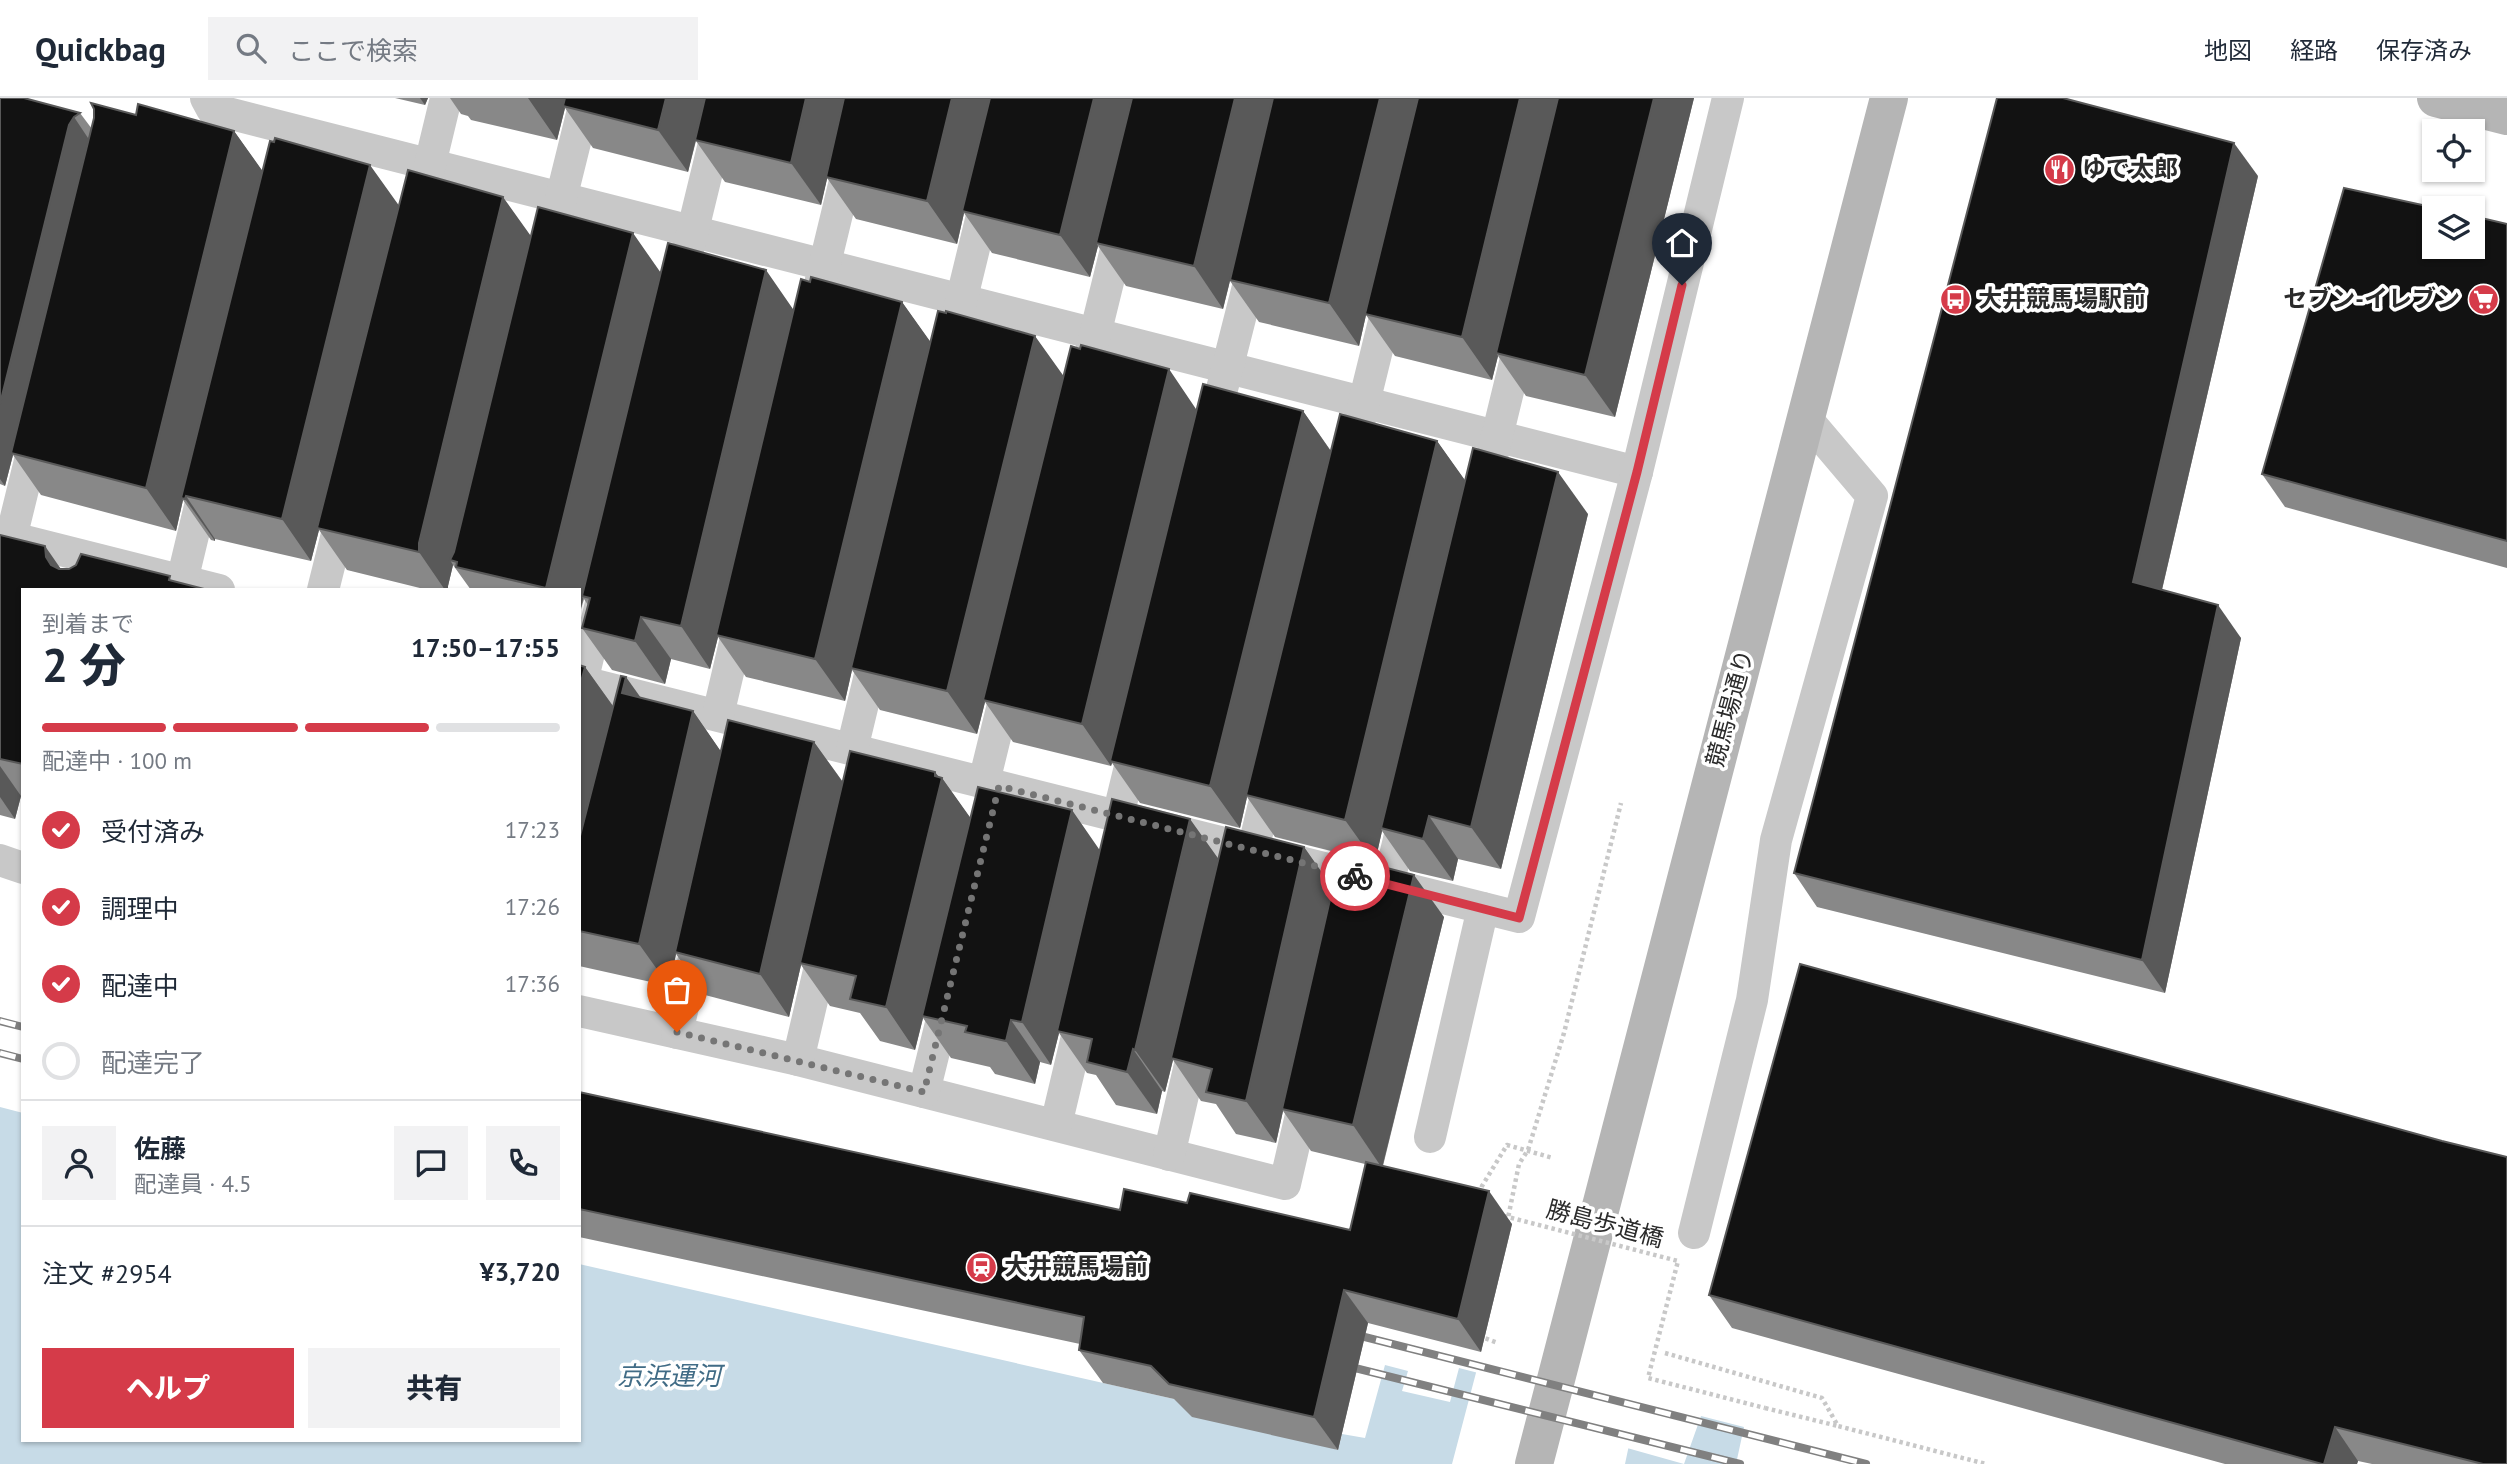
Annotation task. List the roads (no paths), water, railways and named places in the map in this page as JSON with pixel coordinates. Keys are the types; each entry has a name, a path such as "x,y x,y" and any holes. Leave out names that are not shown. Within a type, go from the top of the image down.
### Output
{"street":[{"name":"競馬場通り","path":"1534,1464 1889,98"},
{"path":"2436,98 2491,108"}],"lane":[{"path":"206,98 212,109 1637,472"},
{"path":"416,217 446,98"},
{"path":"548,252 586,98"},
{"path":"679,284 725,98"},
{"path":"812,318 865,98"},
{"path":"608,576 581,681 634,709 736,729 1243,857 1353,889 1388,885 1519,918 1637,472 1728,98"},
{"path":"949,352 995,165"},
{"path":"1082,386 1128,203"},
{"path":"1215,420 1261,233"},
{"path":"1350,457 1396,270"},
{"path":"1484,491 1530,301"},
{"path":"43,406 5,536 211,588"},
{"path":"1694,1233 1752,1000 1776,841 1872,496 1805,417"},
{"path":"181,580 215,448"},
{"path":"324,588 350,483"},
{"path":"91,588 98,559"},
{"path":"736,729 750,583"},
{"path":"862,761 885,617"},
{"path":"992,794 1017,650"},
{"path":"1122,827 1143,711"},
{"path":"1243,857 1280,741"},
{"path":"1388,885 1414,776"},
{"path":"677,1032 708,898"},
{"path":"1430,1137 1483,908"},
{"path":"798,1060 833,913"},
{"path":"924,1092 953,972"},
{"path":"1056,1125 1090,979"},
{"path":"1169,1155 1204,1008"},
{"path":"581,1011 798,1060 1285,1184 1312,1064"}],"water":[{"name":"京浜運河","path":"0,1107 21,1112 21,1442 581,1442 581,1264 1174,1399 1338,1450 1342,1434 1365,1438 1385,1365 1408,1371 1402,1391 1450,1402 1459,1368 1630,1412 1620,1446 1684,1464 0,1464"},
{"path":"1701,1416 1744,1427 1736,1464 1684,1464"}],"railway":[{"path":"0,1021 21,1026"},
{"path":"0,1053 21,1058"},
{"path":"1345,1332 1866,1464"},
{"path":"1339,1364 1740,1464"}],"place":[{"name":"ゆで太郎","path":"2059,169"},
{"name":"大井競馬場駅前","path":"1955,299"},
{"name":"セブン-イレブン","path":"2483,299"},
{"name":"大井競馬場前","path":"981,1267"}]}
